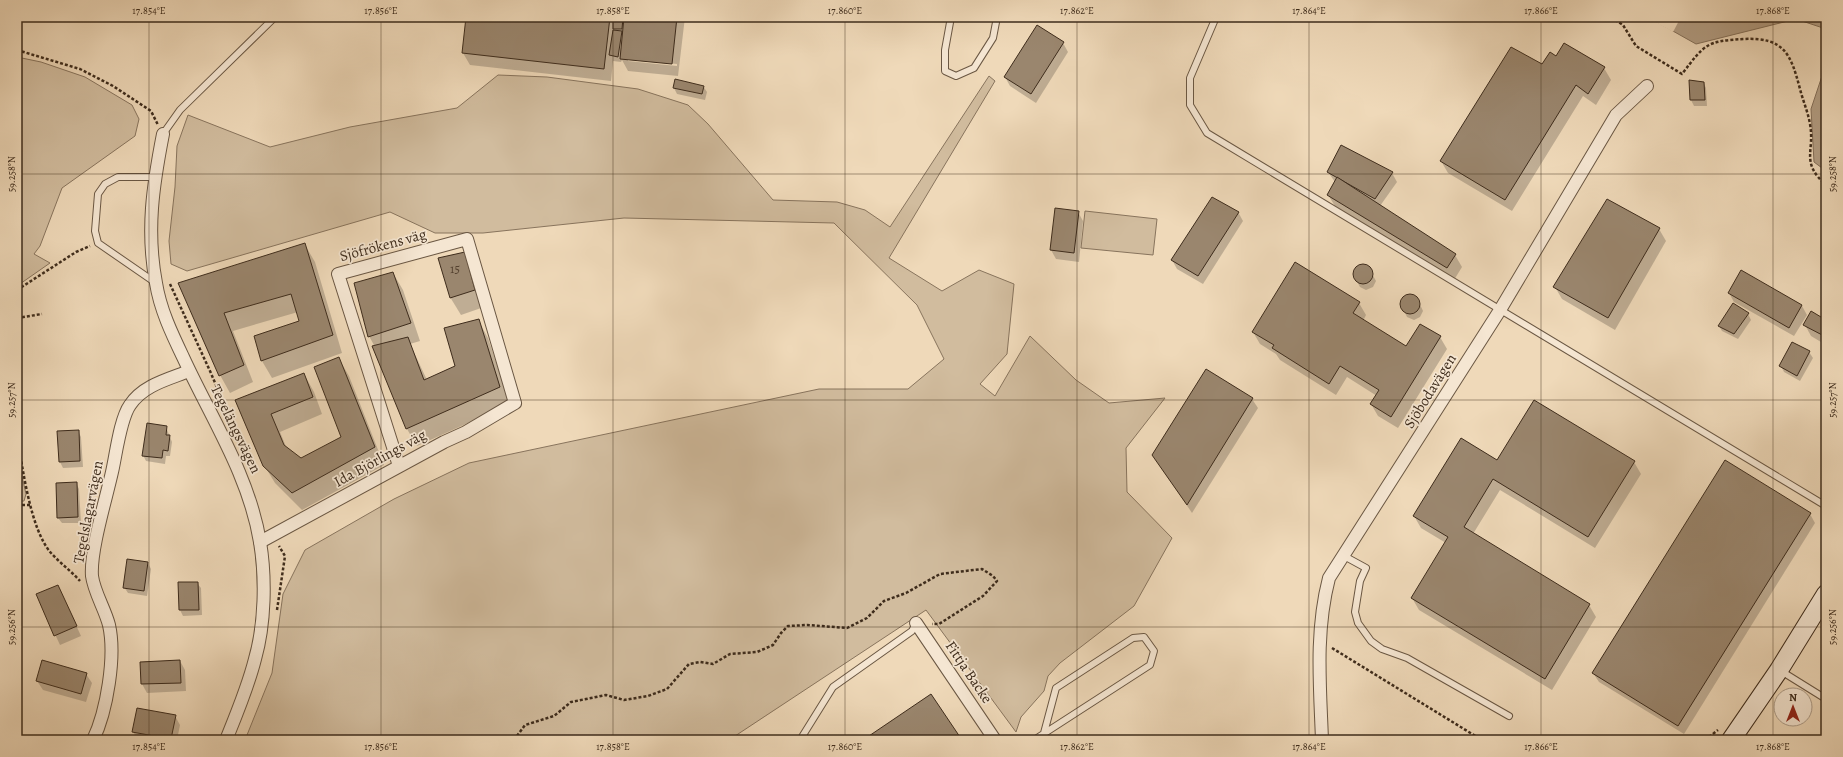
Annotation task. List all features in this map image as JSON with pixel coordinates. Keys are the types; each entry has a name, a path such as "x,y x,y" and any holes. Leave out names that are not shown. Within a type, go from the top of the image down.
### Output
{"main road":[{"path":"1731,740 1779,670 1826,594"}],"street":[{"name":"Sjöbodavägen","path":"1322,740 1319,638 1322,605 1329,578 1500,310 1616,116 1647,86"},
{"name":"Tegelängsvägen","path":"163,134 154,177 152,195 152,245 156,283 173,336 243,478 260,542 264,597 256,658 226,740"},
{"name":"Sjöfrökens väg","path":"399,466 338,274 467,239 514,403"},
{"name":"Tegelslagarvägen","path":"93,740 110,683 111,656 109,626 92,576 94,552 120,433 129,406 140,394 152,386 189,371"},
{"name":"Ida Björlings väg","path":"260,542 399,466 466,432 514,403"},
{"name":"Fittja Backe","path":"916,623 995,740"}],"lane":[{"path":"163,134 180,110 275,17"},
{"path":"951,17 945,50 945,71 956,76 974,68 993,38 997,17"},
{"path":"1216,17 1190,78 1190,105 1207,133 1826,506"},
{"path":"154,177 118,177 105,184 98,194 96,231 98,243 156,283"},
{"path":"1344,556 1366,568 1360,581 1356,612 1358,624 1371,641 1382,649 1407,658 1509,716"},
{"path":"800,740 833,687 912,631 916,623"},
{"path":"1034,740 1150,665 1154,651 1144,637 1133,638 1056,688 1044,733"},
{"path":"1779,670 1826,700"}],"path":[{"path":"1611,17 1623,25 1636,46 1682,74 1701,49 1718,41 1747,39 1769,41 1783,49 1793,62 1810,125 1810,165 1817,177 1826,185"},
{"path":"17,50 80,70 113,86 151,111 163,134"},
{"path":"17,290 76,252 98,243"},
{"path":"17,318 42,314"},
{"path":"17,437 31,505 40,534 51,552 84,585"},
{"path":"17,505 31,505"},
{"path":"514,740 525,725 554,716 571,702 606,695 624,700 648,696 667,689 689,664 700,662 713,664 730,654 757,652 773,645 781,632 788,626 807,625 847,628 867,618 884,601 906,593 940,574 982,569 998,581 983,596 939,624 916,623"},
{"path":"1319,638 1339,653 1477,737 1486,740"},
{"path":"476,740 488,738 492,740"}],"shaded area":[{"path":"17,17 45,17 40,20 17,21"},
{"path":"1648,17 1826,17 1826,29 1796,19 1696,44"},
{"path":"17,57 41,62 85,77 132,105 139,119 135,136 62,188 40,246 34,254 50,263 17,286"},
{"path":"1826,64 1826,171 1814,162 1811,109"},
{"path":"498,75 547,77 638,89 688,105 708,124 773,200 837,202 865,210 890,227 989,76 995,81 889,258 942,291 979,270 1014,284 1007,354 980,384 995,396 1030,336 1076,380 1109,403 1165,398 1126,448 1127,492 1172,538 1134,606 1060,663 1048,676 1044,691 1021,717 1016,732 926,610 729,740 245,740 272,673 283,594 305,550 394,499 469,463 819,389 908,389 944,359 917,305 834,223 624,218 483,233 435,233 390,212 187,271 171,264 169,241 175,187 177,146 188,115 270,147 350,127 457,108"},
{"path":"1085,211 1157,219 1153,255 1081,248"},
{"path":"17,455 26,494 24,501 17,501"}],"pier":[{"path":"1658,17 1681,17 1673,32 1655,22"}],"building":[{"path":"466,17 610,17 604,69 462,53"},
{"path":"613,17 623,17 622,29 613,29"},
{"path":"624,17 677,17 672,64 620,59"},
{"path":"1037,25 1064,42 1031,94 1004,77"},
{"path":"613,30 622,31 618,57 609,55"},
{"path":"1564,43 1605,67 1588,94 1576,85 1505,200 1440,161 1511,47 1542,64 1550,52 1556,56"},
{"path":"675,79 704,86 702,94 673,88"},
{"path":"1689,80 1704,82 1705,100 1690,100"},
{"path":"1341,145 1393,172 1375,199 1327,172"},
{"path":"1337,177 1456,254 1447,268 1327,195"},
{"path":"1212,197 1239,212 1198,276 1171,260"},
{"path":"1607,199 1660,228 1608,318 1553,287"},
{"path":"1055,208 1079,211 1074,253 1050,250"},
{"path":"305,243 333,335 261,361 254,336 299,321 291,294 224,313 244,365 219,376 178,283"},
{"path":"465,252 475,290 450,298 438,258"},
{"path":"1295,262 1360,302 1353,313 1406,346 1420,324 1441,336 1391,417 1370,404 1379,390 1340,366 1329,384 1272,348 1274,345 1252,332"},
{"path":"1363,264 1370,267 1373,274 1370,281 1363,284 1356,281 1353,274 1356,267"},
{"path":"1741,270 1802,305 1789,328 1728,293"},
{"path":"393,272 411,323 368,337 354,283"},
{"path":"1410,294 1417,297 1420,304 1417,311 1410,314 1403,311 1400,304 1403,297"},
{"path":"1733,303 1749,313 1734,334 1718,326"},
{"path":"1811,311 1826,320 1826,337 1803,325"},
{"path":"479,319 500,387 406,429 372,346 408,337 424,380 455,366 444,328"},
{"path":"1792,342 1810,351 1797,376 1779,366"},
{"path":"339,357 375,447 292,493 263,466 235,400 304,373 313,397 271,414 284,445 301,458 341,437 314,367"},
{"path":"1206,369 1253,398 1187,505 1152,455"},
{"path":"1534,400 1635,461 1588,537 1493,479 1464,527 1590,604 1545,679 1411,598 1448,537 1413,516 1461,438 1497,460"},
{"path":"147,423 167,426 166,435 170,435 168,451 163,450 162,458 142,456"},
{"path":"79,430 80,461 59,462 57,431"},
{"path":"1725,460 1811,513 1678,726 1592,673"},
{"path":"77,482 78,517 57,518 56,483"},
{"path":"127,559 148,562 144,591 123,588"},
{"path":"178,582 198,582 199,610 179,610"},
{"path":"58,585 77,626 54,636 36,594"},
{"path":"42,660 87,673 81,694 36,681"},
{"path":"180,660 181,683 141,684 140,662"},
{"path":"931,694 962,740 863,740"},
{"path":"137,708 176,715 171,739 132,732"}]}
